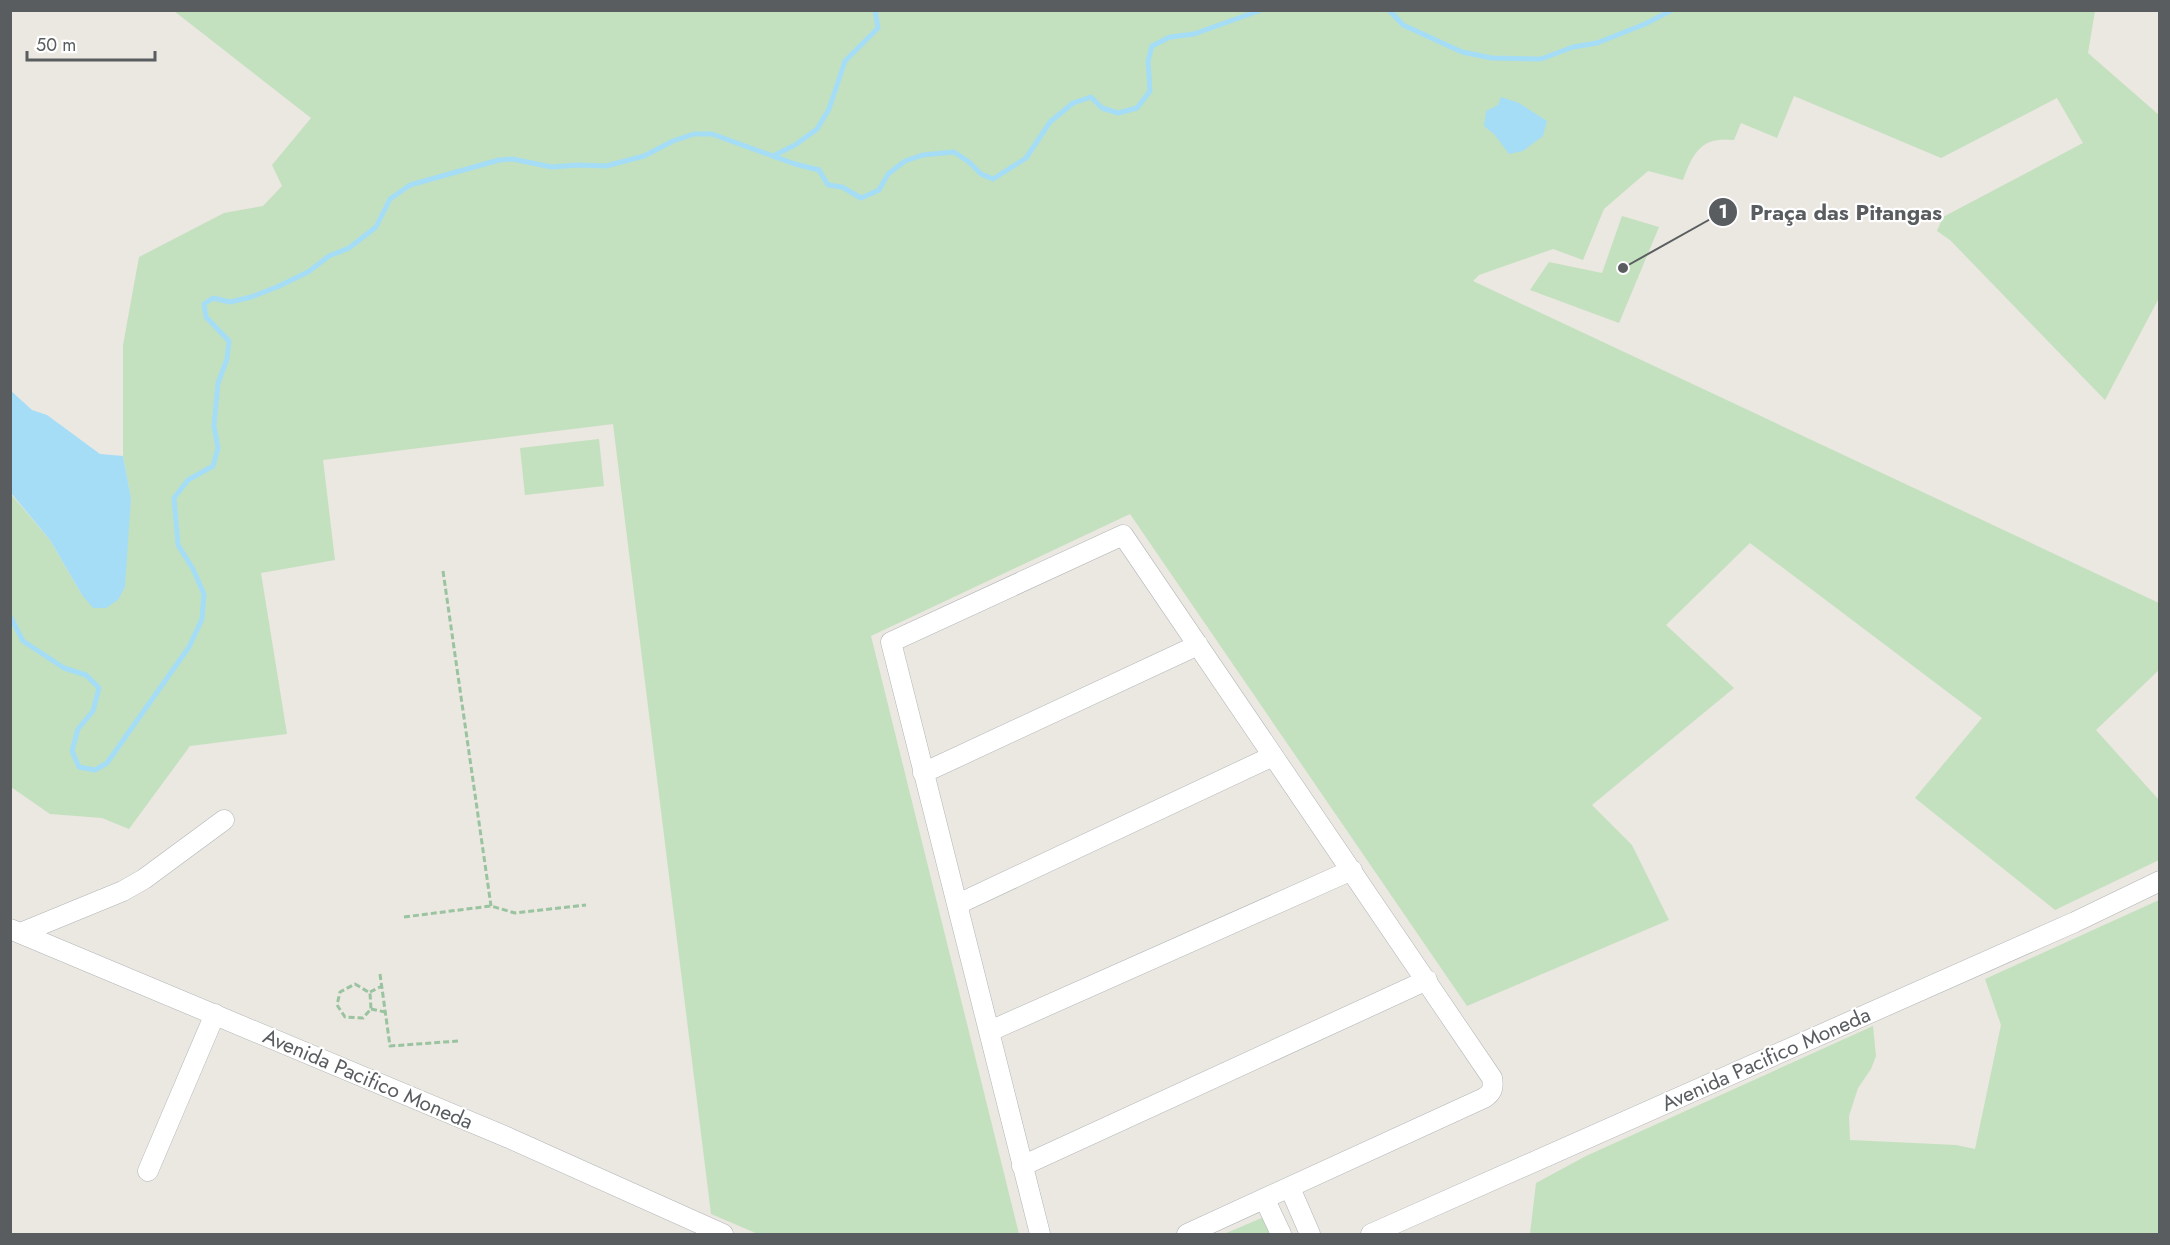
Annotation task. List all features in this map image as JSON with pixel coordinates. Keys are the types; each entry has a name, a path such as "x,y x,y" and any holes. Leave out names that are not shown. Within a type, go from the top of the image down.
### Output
{"street":[{"path":"1040,1234 891,642 1123,536 1427,980 1492,1078 1493,1084 1490,1094 1265,1200 1187,1234"},
{"path":"923,772 1198,645"},
{"path":"958,904 1273,756"},
{"path":"17,931 123,891 144,879 224,820"},
{"path":"990,1031 1352,870"},
{"name":"Avenida Pacifico Moneda","path":"1371,1234 2075,922 2160,881"},
{"name":"Avenida Pacifico Moneda","path":"17,931 509,1138 723,1234"},
{"path":"1022,1166 1427,980"},
{"path":"148,1171 215,1014"},
{"path":"1290,1188 1310,1234"},
{"path":"1265,1200 1281,1234"}],"path":[{"path":"443,571 491,906"},
{"path":"404,917 491,906 515,914 586,905"},
{"path":"380,974 390,1046 458,1041"},
{"path":"354,984 370,993 371,1009 363,1018 345,1017 337,1005 340,992 354,984"},
{"path":"370,993 382,986"},
{"path":"371,1009 386,1012"}],"green space":[{"path":"174,11 2095,11 2088,53 2159,115 2159,298 2105,400 1950,240 1937,231 1943,217 2083,143 2057,98 1941,158 1794,96 1777,138 1741,123 1734,140 1714,141 1700,148 1691,161 1683,180 1648,171 1604,209 1583,260 1553,249 1479,275 1473,281 2159,603 2159,670 2096,730 2159,800 2159,860 2055,910 1915,798 1982,718 1750,543 1666,625 1734,688 1592,805 1632,845 1669,920 1467,1006 1130,514 871,636 1019,1234 758,1234 711,1214 613,424 323,460 335,560 261,573 287,734 190,746 129,829 102,818 50,814 11,787 10,493 50,540 82,595 131,499 123,456 123,345 139,257 224,213 263,206 282,186 272,165 311,118"},
{"path":"1622,216 1659,227 1619,323 1530,290 1549,262 1602,273"},
{"path":"599,439 604,486 525,495 520,448"},
{"path":"2159,900 2159,1234 1530,1234 1536,1183 1586,1156 1873,1026 1876,1056 1871,1069 1858,1088 1849,1116 1850,1140 1956,1145 1975,1149 2001,1025 1985,979"},
{"path":"1264,1217 1270,1234 1224,1234"}],"water":[{"path":"1501,97 1519,103 1547,121 1543,136 1523,151 1509,154 1495,135 1484,126 1486,111 1498,105"},
{"path":"10,390 32,410 47,415 100,454 123,456 131,498 125,587 118,600 106,608 93,608 82,595 50,540 11,493"}],"waterway":[{"path":"775,155 795,145 817,129 829,109 845,61 878,28 875,10"},
{"path":"10,616 23,641 64,668 86,675 99,688 93,711 78,729 72,751 79,767 95,770 107,763 189,647 202,619 204,594 193,569 178,545 174,498 188,480 213,466 218,448 214,426 218,383 227,359 229,341 206,317 204,304 213,298 230,302 251,297 308,272 329,256 349,248 376,227 390,199 410,185 499,160 512,159 552,167 606,166 644,156 673,141 694,134 712,134 795,164 819,170 828,185 842,187 861,198 879,190 888,174 905,161 923,155 954,152 981,174 993,179 1026,158 1050,122 1073,103 1091,97 1102,108 1118,113 1137,108 1150,91 1148,61 1152,46 1170,37 1194,34 1261,10"},
{"path":"1389,10 1403,25 1462,52 1492,58 1541,59 1573,47 1597,43 1645,24 1672,10"}],"place":[{"name":"Praça das Pitangas","path":"1623,268"}]}
